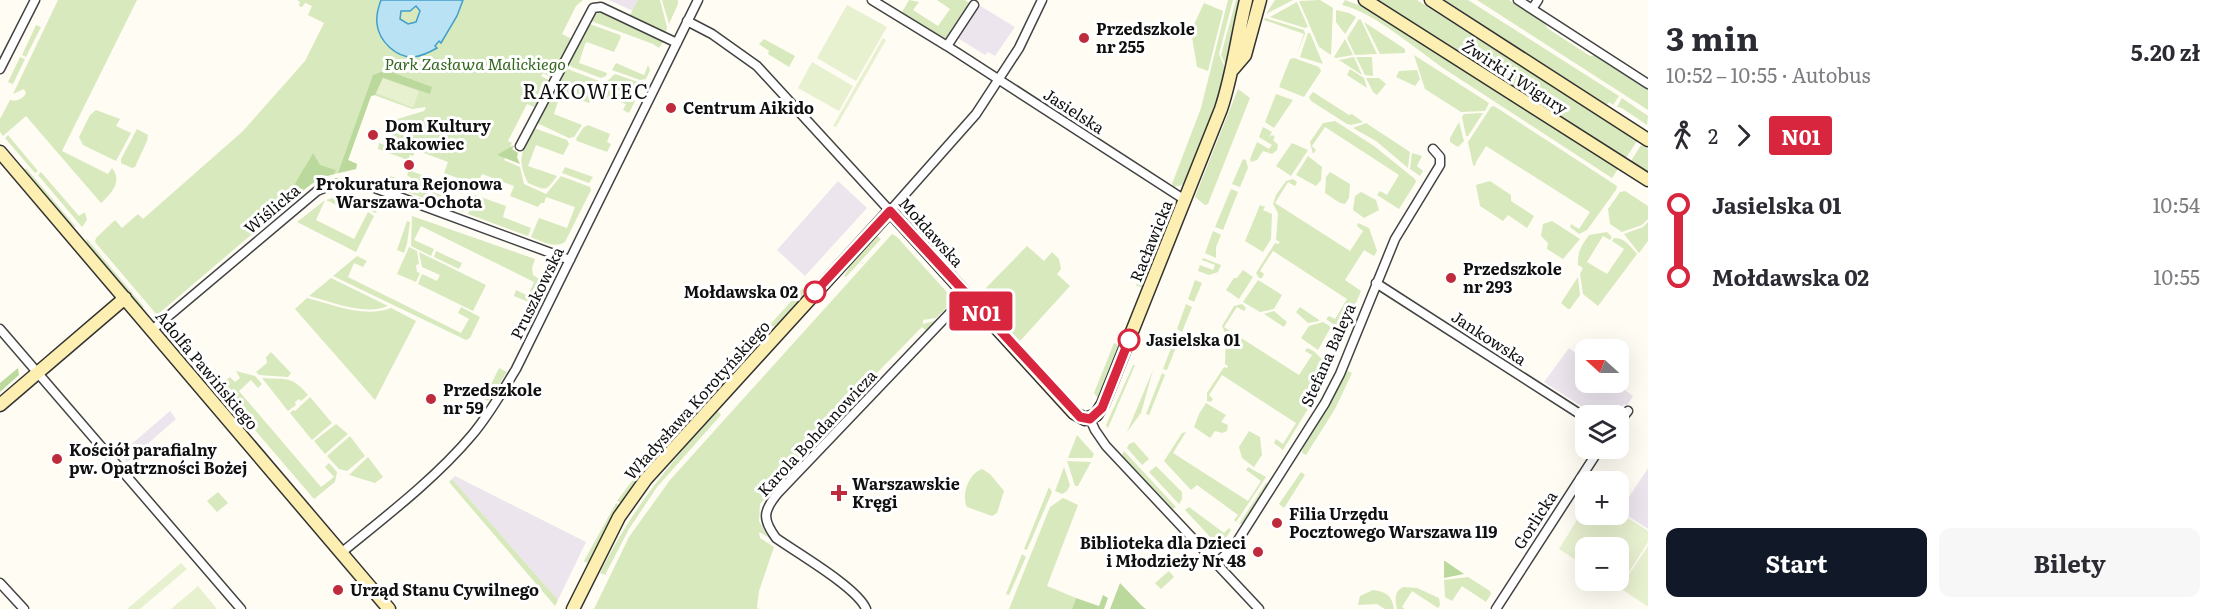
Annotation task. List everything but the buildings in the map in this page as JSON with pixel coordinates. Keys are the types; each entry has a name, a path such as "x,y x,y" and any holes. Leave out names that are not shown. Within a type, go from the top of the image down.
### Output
{"street":[{"path":"0,69 35,0"},
{"name":"Pruszkowska","path":"341,553 448,461 474,433 516,369 698,0"},
{"name":"Jasielska","path":"872,0 948,46 1185,200"},
{"name":"Władysława Korotyńskiego","path":"573,609 619,517 646,479 960,134 976,114 1019,48 1042,0"},
{"name":"Racławicka","path":"1090,419 1096,415 1103,404 1221,109 1233,69 1235,47 1246,0"},
{"name":"Racławicka","path":"1233,69 1246,54 1260,0"},
{"name":"Żwirki i Wigury","path":"1365,0 1648,180"},
{"name":"Żwirki i Wigury","path":"1431,0 1648,140"},
{"path":"1518,0 1648,84"},
{"path":"1532,9 1538,0"},
{"path":"948,46 974,5"},
{"path":"520,146 593,8 601,7 676,43"},
{"name":"Mołdawska","path":"687,21 712,34 752,62 1074,413 1083,419 1090,419 1102,441 1259,609"},
{"name":"Stefana Baleya","path":"1216,563 1233,548 1325,403 1340,374 1376,283 1402,227 1440,165 1440,157 1433,149"},
{"name":"Adolfa Pawińskiego","path":"0,152 389,609"},
{"name":"Wiślicka","path":"152,330 317,191 334,184 364,184 570,260"},
{"name":"Jankowska","path":"1376,283 1575,411"},
{"name":"Karola Bohdanowicza","path":"866,609 863,601 850,590 776,538 768,527 765,515 769,504 778,493 967,295"},
{"path":"0,405 125,298"},
{"path":"0,328 241,609"},
{"name":"Gorlicka","path":"1496,609 1593,459"},
{"path":"0,583 24,609"}],"shaded area":[{"path":"609,0 657,0 648,18"},
{"path":"972,1 1015,27 995,56 988,52 985,55 951,34"},
{"path":"838,181 867,208 805,276 777,250"},
{"path":"1569,348 1575,352 1575,393 1629,393 1633,396 1628,405 1580,405 1544,382"},
{"path":"170,411 176,419 127,462 120,454"},
{"path":"1648,468 1648,529 1629,517 1629,497"},
{"path":"455,476 586,542 558,600 452,479"}],"green space":[{"path":"58,0 137,0 62,151 108,174 112,168 116,182 112,191 101,203 26,116 3,136 0,132 0,119 10,100 19,100 26,93 24,89 13,94"},
{"name":"Park Zasława Malickiego","path":"297,0 583,0 576,6 562,34 572,39 575,34 554,79 543,73 541,76 552,82 537,108 527,104 508,141 512,143 504,160 520,167 524,184 546,194 561,176 590,187 591,190 565,242 552,245 531,237 539,218 567,228 575,207 546,197 544,203 538,207 510,196 514,186 482,174 474,184 444,173 448,162 416,150 408,160 378,149 379,143 387,146 390,138 388,135 394,120 424,111 426,107 412,109 374,95 371,96 348,160 357,164 356,169 323,177 312,183 157,315 95,242 96,238 115,220 122,228 138,214 143,219 243,131 305,61 324,23 308,15 312,6 305,3 302,7 299,6 300,2"},
{"path":"638,0 660,0 667,27 666,34 629,17"},
{"path":"662,0 678,0 669,24"},
{"path":"909,0 919,2 913,10 938,26 950,9 937,0 965,0 970,4 946,40 902,12"},
{"path":"1228,0 1233,0 1219,54 1225,68 1216,103 1186,182 1174,187 1172,184 1201,108"},
{"path":"1236,0 1241,0 1225,64 1221,55"},
{"path":"1275,0 1293,0 1266,14"},
{"path":"1320,0 1333,8 1331,55 1319,47 1299,1"},
{"path":"1345,0 1369,9 1618,169 1612,178 1446,70 1368,15 1342,5"},
{"path":"1375,0 1417,0 1637,141 1626,158"},
{"path":"1445,0 1468,0 1619,96 1613,105 1609,102 1607,105"},
{"path":"1477,0 1509,0 1590,56 1595,55 1648,89 1648,110"},
{"path":"1297,2 1308,27 1270,17"},
{"path":"1204,3 1223,11 1208,71 1197,67 1191,31"},
{"path":"847,5 887,27 856,81 817,58"},
{"path":"1336,10 1356,17 1345,34 1336,22"},
{"path":"601,11 664,41 659,48 591,21 593,16"},
{"path":"1265,18 1304,30 1305,34 1296,56 1304,34 1264,20"},
{"path":"1359,19 1377,54 1355,55 1347,38"},
{"path":"1364,22 1405,49 1405,53 1380,54"},
{"path":"587,23 621,37 614,52 587,42 585,44 579,63 607,73 601,78 567,63"},
{"path":"36,25 41,27 26,57 22,55"},
{"path":"1308,33 1310,33 1323,64 1300,57"},
{"path":"883,38 886,40 836,127 833,126"},
{"path":"764,39 795,56 789,67 768,54 769,51 759,44"},
{"path":"1345,39 1353,55 1334,57"},
{"path":"1414,55 1489,103 1485,111 1461,112 1425,89"},
{"path":"20,57 25,59 13,84 8,82"},
{"path":"1354,57 1362,75 1339,60"},
{"path":"1356,57 1372,57 1373,76 1365,75"},
{"path":"1294,58 1319,67 1321,71 1304,97 1279,87 1290,59"},
{"path":"812,62 853,86 839,111 798,88"},
{"path":"616,63 644,75 648,65 650,70 646,79 640,80 612,70"},
{"path":"565,68 599,81 589,103 562,93 560,95 554,114 582,125 574,137 569,138 537,123"},
{"path":"1350,69 1364,78 1367,88 1347,75"},
{"path":"386,70 432,87 430,94 383,78 375,95 371,96 348,160 357,164 356,169 338,173 373,75"},
{"path":"1417,70 1420,79 1415,86 1396,77 1399,71"},
{"path":"615,74 638,82 642,87 637,96 605,86 605,83"},
{"path":"383,78 419,91 413,108 376,93"},
{"path":"1366,78 1379,78 1386,84 1377,95"},
{"path":"602,88 633,99 635,101 629,113 623,110 626,104 597,94"},
{"path":"1238,89 1250,98 1208,204 1205,205 1195,197"},
{"path":"1313,92 1363,122 1347,124 1311,101 1309,97"},
{"path":"1276,94 1293,100 1274,128 1265,122"},
{"path":"1622,98 1648,116 1647,125 1617,107"},
{"path":"1494,106 1617,186 1587,230 1579,234 1570,227 1571,224 1579,229 1590,212 1486,146 1475,166 1473,165 1468,142 1491,107"},
{"path":"96,110 120,119 116,126 131,133 116,161 83,145 79,137 90,115"},
{"path":"1483,113 1466,136 1462,117 1464,114"},
{"path":"1335,121 1374,146 1415,179 1416,182 1399,209 1377,195 1380,191 1387,195 1399,175 1325,127 1312,146 1316,150 1313,154 1310,142 1323,123"},
{"path":"1459,122 1464,141 1458,147 1450,142 1450,138"},
{"path":"1366,123 1410,152 1408,168 1376,141 1353,128"},
{"path":"588,125 610,134 607,142 611,144 607,152 577,141 583,128"},
{"path":"1263,127 1272,132 1269,137 1272,135 1275,137 1273,140 1278,145 1277,150 1272,154 1263,151 1257,160 1251,162 1250,159 1257,142 1269,149 1272,145 1259,137"},
{"path":"534,128 567,140 569,144 563,155 536,145 528,166 557,176 547,188 528,183 522,167 522,155"},
{"path":"137,129 148,135 135,167 132,168 121,163 121,159"},
{"path":"8,135 38,171 35,173 5,138"},
{"path":"1292,143 1308,150 1291,176 1276,166"},
{"path":"1641,145 1648,149 1648,172 1631,161"},
{"path":"514,146 512,149 518,153 520,164 497,155"},
{"path":"313,153 320,165 336,170 334,174 311,184 291,201 296,183"},
{"path":"1412,153 1422,156 1417,166 1423,171 1420,176 1410,169"},
{"path":"1308,156 1322,167 1321,180 1316,186 1296,175"},
{"path":"1243,159 1246,160 1248,168 1240,187 1232,184"},
{"path":"565,167 593,177 589,183 562,173"},
{"path":"26,168 76,227 71,225 24,170"},
{"path":"409,170 439,182 435,193 466,204 463,212 401,190 405,181 414,185 415,181 407,175"},
{"path":"41,172 79,216 85,212 87,220 82,227 38,175"},
{"path":"1330,172 1350,184 1349,198 1345,204 1325,193 1326,177"},
{"path":"387,175 402,180 398,189 384,183"},
{"path":"1293,179 1297,182 1295,186 1288,182 1275,203 1350,251 1363,231 1357,226 1358,223 1369,228 1377,251 1374,256 1364,250 1345,280 1361,291 1344,332 1326,319 1329,316 1335,319 1347,299 1273,251 1260,271 1264,274 1262,278 1259,278 1256,273 1275,243 1280,242 1276,240 1278,213 1273,204 1276,195 1286,181"},
{"path":"1490,181 1511,195 1511,201 1534,216 1527,228 1508,215 1503,221 1480,206 1476,185"},
{"path":"1231,189 1238,192 1223,230 1215,227"},
{"path":"1625,191 1648,206 1648,219 1642,225 1622,232 1610,224 1608,209 1620,192"},
{"path":"1361,192 1376,200 1379,210 1364,218 1353,210 1355,196"},
{"path":"347,193 355,195 347,210 326,200"},
{"path":"475,195 506,206 503,217 531,228 528,236 468,214"},
{"path":"363,197 375,201 372,206 377,209 376,213 359,206"},
{"path":"325,200 316,220 354,239 368,212 374,216 356,252 297,222"},
{"path":"1260,205 1265,207 1263,210 1272,214 1271,239 1263,252 1245,241"},
{"path":"1168,207 1175,209 1145,285 1136,286"},
{"path":"412,216 535,259 532,268 533,275 547,284 536,305 514,296 516,290 528,296 534,282 421,226 414,240 434,249 431,256 411,246"},
{"path":"407,221 410,222 404,253 397,250"},
{"path":"1552,221 1580,239 1563,259 1547,249 1548,243 1541,236 1543,224"},
{"path":"1648,222 1648,241 1639,253 1624,234 1643,227"},
{"path":"1213,231 1221,235 1216,247 1216,258 1205,253"},
{"path":"1607,232 1612,237 1610,240 1603,236 1587,262 1607,274 1624,249 1612,241 1614,238 1624,241 1637,254 1598,306 1583,294 1580,274 1583,268 1578,265 1578,256 1589,235"},
{"path":"892,234 954,300 936,318 923,320 923,324 938,320 928,332 922,327 865,385 870,391 853,409 851,404 845,411 847,414 760,504 759,521 768,537 759,532 760,538 774,547 759,591 758,609 594,609 629,537 670,480"},
{"path":"877,236 881,239 846,277 844,276 852,263"},
{"path":"86,238 144,307 142,309 87,243"},
{"path":"1027,246 1044,261 1052,252 1059,259 1061,269 1057,274 1070,286 1020,341 977,297"},
{"path":"409,247 417,251 419,264 416,265 417,272 420,273 416,282 397,274"},
{"path":"436,251 462,263 459,269 434,257"},
{"path":"419,252 486,285 473,311 418,284 422,274 437,281 440,275 422,267"},
{"path":"357,256 367,261 363,267 354,263 348,277 461,333 469,319 458,313 461,307 480,317 470,338 466,340 333,276"},
{"path":"1203,258 1221,265 1218,272 1209,275 1198,271 1200,265 1213,270 1215,265 1202,260"},
{"path":"1243,270 1253,277 1239,299 1226,290"},
{"path":"1578,277 1580,295 1568,309 1561,303"},
{"path":"331,278 388,306 379,309 359,309 309,296"},
{"path":"1195,280 1202,283 1194,302 1188,299"},
{"path":"1258,280 1282,295 1274,309 1260,312 1243,302"},
{"path":"803,288 805,294 775,326 768,327"},
{"path":"307,298 360,311 381,311 391,308 416,321 375,400 295,309"},
{"path":"1186,304 1192,307 1182,332 1177,329"},
{"path":"1242,304 1246,308 1244,311 1237,307 1224,327 1299,375 1312,355 1305,351 1307,348 1316,353 1330,367 1283,450 1274,443 1276,439 1283,444 1296,423 1222,375 1209,395 1213,399 1211,402 1207,401 1207,393 1224,367 1228,366 1225,364 1226,335 1222,326 1234,306"},
{"path":"1300,307 1319,321 1308,323 1296,312"},
{"path":"538,311 531,325 520,326 526,313"},
{"path":"1274,311 1287,322 1284,327 1264,314"},
{"path":"1323,322 1331,327 1318,350 1301,338 1309,326"},
{"path":"1176,335 1180,337 1167,370 1163,369"},
{"path":"1114,343 1119,349 1098,398 1094,393"},
{"path":"746,351 748,356 710,397 708,393"},
{"path":"271,352 291,373 288,377 259,375 256,372 267,363 266,357"},
{"path":"1133,365 1135,365 1108,428 1106,425"},
{"path":"18,368 19,375 0,392 0,383"},
{"path":"499,368 507,372 488,401 484,399"},
{"path":"1153,370 1141,413 1127,432"},
{"path":"236,371 255,376 262,384 258,388 251,380 239,391 321,487 334,477 325,467 329,463 337,472 335,482 314,499 218,387 230,377 235,382 240,378"},
{"path":"1345,372 1352,373 1335,409 1306,455 1302,453"},
{"path":"1162,373 1165,375 1149,415 1146,414"},
{"path":"262,378 293,381 308,395 301,401 299,399 295,402 296,405 288,411"},
{"path":"310,397 332,423 312,440 290,413"},
{"path":"703,398 706,401 666,446 659,446"},
{"path":"1206,403 1226,415 1221,422 1228,425 1227,431 1222,433 1215,431 1210,438 1194,427"},
{"path":"718,411 721,415 657,487 629,529 605,575 600,573 625,527 639,507 683,450"},
{"path":"336,424 348,434 325,454 314,441"},
{"path":"1249,431 1260,437 1262,455 1254,467 1242,458 1239,447"},
{"path":"1186,432 1173,453 1248,501 1261,481 1246,470 1248,467 1266,477 1236,522 1234,520 1238,515 1197,485 1191,490 1164,461 1182,433"},
{"path":"1077,435 1094,454 1092,458 1068,458"},
{"path":"350,436 365,456 347,471 339,469 327,456"},
{"path":"1134,442 1149,459 1142,465 1127,448"},
{"path":"1124,451 1176,507 1173,509 1122,455"},
{"path":"653,453 655,457 621,503 617,501"},
{"path":"368,457 383,477 375,483 349,475"},
{"path":"1067,461 1091,462 1078,486 1075,486"},
{"path":"1156,466 1182,492 1179,504 1149,472"},
{"path":"1064,467 1070,485 1062,494 1055,491"},
{"path":"982,469 990,474 1004,491 997,513 992,516 967,507 965,502 967,485 973,475"},
{"path":"1301,472 1305,475 1284,508 1279,504"},
{"path":"452,479 558,600 555,606 449,482"},
{"path":"1266,483 1269,484 1244,523 1239,524"},
{"path":"1049,487 1052,492 1027,550 1024,549"},
{"path":"218,492 228,503 217,512 207,501"},
{"path":"1063,498 1078,505 1047,586 1076,598 1072,609 1009,609 1050,507"},
{"path":"616,503 620,505 586,563 584,561"},
{"path":"1189,507 1224,533 1229,528 1231,530 1225,539 1213,540 1185,510"},
{"path":"1629,519 1648,531 1648,542 1629,572 1629,537 1575,537 1575,559 1559,549 1575,523 1575,525 1629,525"},
{"path":"1648,546 1647,606 1624,591 1629,591 1629,574"},
{"path":"1022,554 1026,557 1009,595 1006,594"},
{"path":"1445,561 1464,574 1444,578"},
{"path":"181,563 187,569 140,609 127,609"},
{"path":"1169,571 1174,577 1161,589 1155,583"},
{"path":"1468,577 1490,591 1491,594 1486,602 1462,586 1452,601 1445,597 1444,580"},
{"path":"1120,583 1142,606 1146,609 1110,609"},
{"path":"198,586 217,609 171,609"},
{"path":"1404,587 1417,588 1439,598 1440,605 1438,608 1412,591 1402,607 1405,609 1397,609 1397,593"},
{"path":"1373,590 1388,595 1394,609 1385,609 1377,604 1358,605 1360,596"},
{"path":"1103,595 1108,598 1104,609 1072,609 1076,598 1099,606"}],"water":[{"path":"381,0 463,0 457,16 441,43 439,41 435,46 437,48 425,54 407,57 390,47 378,30 377,21","holes":["416,6 420,11 416,22 408,24 400,19 401,11 410,11"]}],"bus line":[{"name":"N01","path":"815,292 890,211 1080,417 1090,419 1102,408 1129,340"}],"place":[{"name":"Przedszkole nr 255","path":"1084,38"},
{"name":"Centrum Aikido","path":"671,108"},
{"name":"Dom Kultury Rakowiec","path":"373,135"},
{"name":"Prokuratura Rejonowa Warszawa-Ochota","path":"409,165"},
{"name":"Przedszkole nr 293","path":"1451,278"},
{"name":"Mołdawska 02","path":"815,292"},
{"name":"Jasielska 01","path":"1129,340"},
{"name":"Przedszkole nr 59","path":"431,399"},
{"name":"Kościół parafialny pw. Opatrzności Bożej","path":"57,459"},
{"name":"Warszawskie Kręgi","path":"839,493"},
{"name":"Filia Urzędu Pocztowego Warszawa 119","path":"1277,523"},
{"name":"Biblioteka dla Dzieci i Młodzieży Nr 48","path":"1258,552"},
{"name":"Urząd Stanu Cywilnego","path":"338,590"}],"district":[{"name":"RAKOWIEC","path":"586,92"}]}
